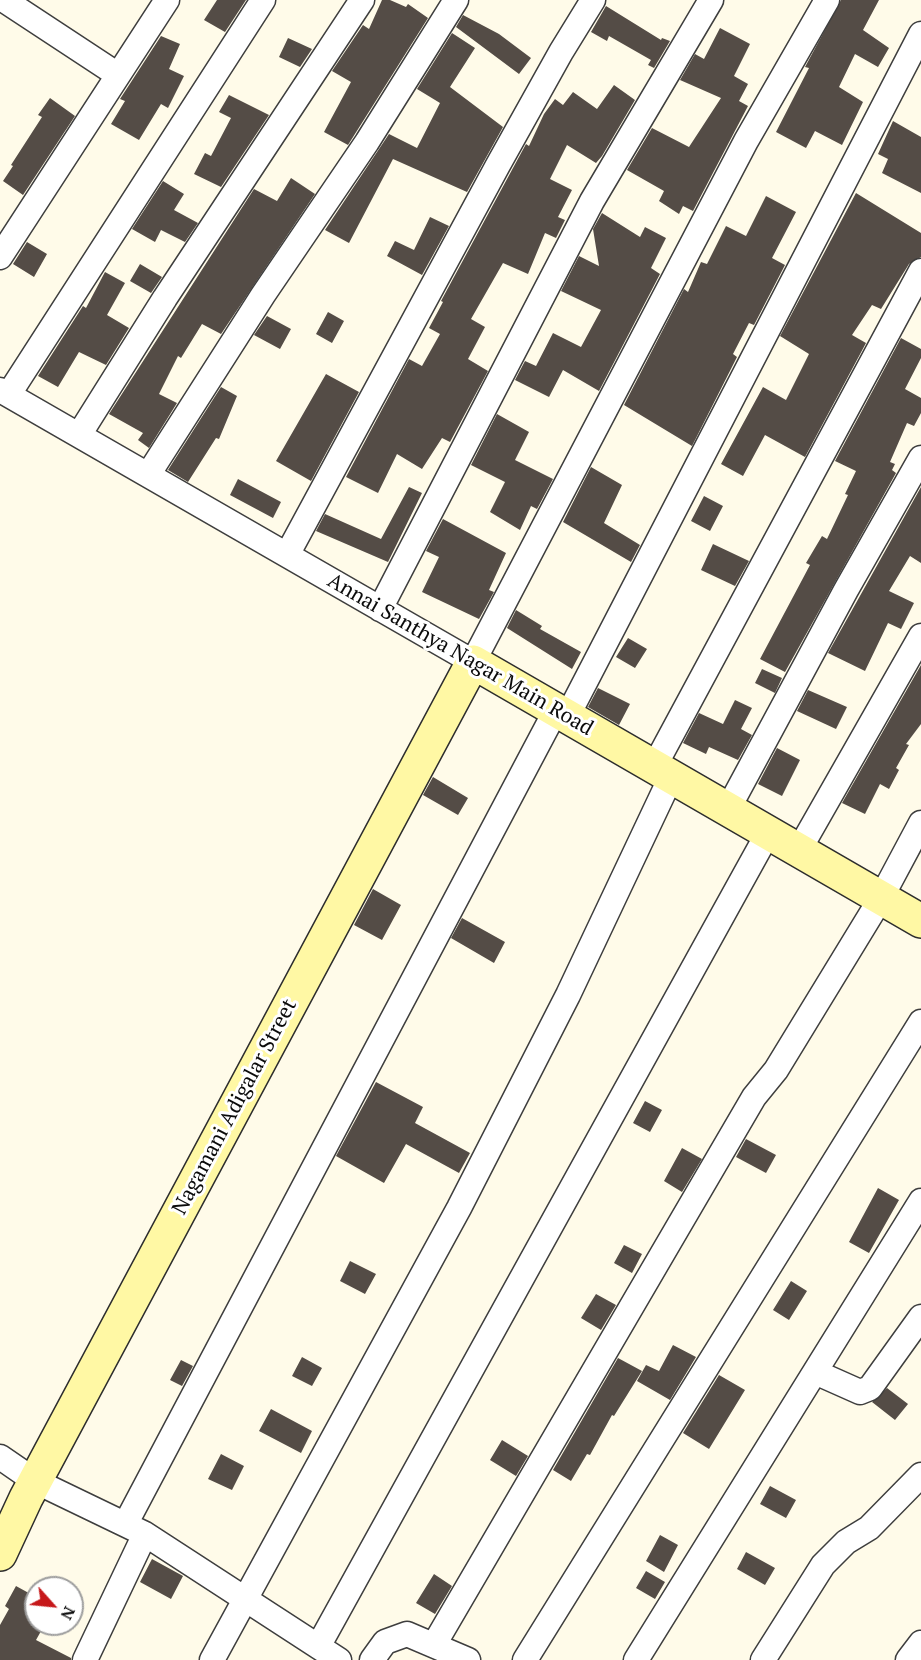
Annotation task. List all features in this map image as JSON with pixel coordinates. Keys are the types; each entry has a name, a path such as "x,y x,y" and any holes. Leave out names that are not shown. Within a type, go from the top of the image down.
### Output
{"street":[{"path":"4,0 118,75"},
{"path":"0,257 167,0"},
{"path":"4,392 263,0"},
{"path":"79,435 165,298 363,0"},
{"path":"287,555 498,165 593,0"},
{"path":"380,609 587,210 711,0"},
{"path":"473,662 741,151 827,0"},
{"path":"148,475 262,295 367,142 449,2"},
{"path":"86,1660 135,1528 561,714 921,34"},
{"path":"212,1660 465,1197 568,995 663,772 921,271"},
{"name":"Annai Santhya Nagar Main Road","path":"4,392 921,921"},
{"path":"728,809 921,458"},
{"path":"799,850 921,636"},
{"name":"Nagamani Adigalar Street","path":"0,1554 35,1481 473,662"},
{"path":"435,1643 754,1097 776,1070 881,898 921,823"},
{"path":"319,1645 768,832"},
{"path":"525,1660 921,1022"},
{"path":"636,1660 921,1201"},
{"path":"815,1372 860,1392 870,1388 921,1317"},
{"path":"0,1457 35,1481 135,1528 339,1660"},
{"path":"763,1660 823,1564 846,1542 869,1528 921,1474"},
{"path":"372,1660 385,1642 397,1635 407,1634 435,1643 468,1660"},
{"path":"908,1660 921,1643"}],"building":[{"path":"217,0 246,0 225,32 204,20"},
{"path":"382,0 390,0 406,7 408,4 428,18 348,145 324,132 351,82 332,71 363,25 369,29"},
{"path":"841,0 879,0 863,30 889,48 878,67 855,54 839,87 863,102 842,145 815,131 806,148 776,132 809,68 805,67"},
{"path":"606,6 661,40 662,38 670,41 654,68 648,65 651,60 609,36 607,41 591,32"},
{"path":"463,15 499,34 531,58 519,74 456,27"},
{"path":"720,28 750,44 734,76 748,84 739,101 748,106 693,211 683,206 679,214 659,201 664,191 627,170 652,128 689,147 721,98 680,80 695,54 704,59"},
{"path":"452,33 475,48 450,87 503,127 467,192 393,159 349,243 325,230 389,134 417,148 440,103 417,89"},
{"path":"161,36 180,44 169,69 184,76 168,108 161,104 139,140 111,124 125,101 120,99"},
{"path":"288,38 312,49 300,67 279,57"},
{"path":"614,85 635,100 602,156 596,163 567,145 550,179 572,190 558,217 565,220 556,238 545,233 528,274 503,263 471,319 485,327 468,359 488,371 450,442 442,438 422,469 397,454 378,493 346,477 409,359 422,366 440,334 429,328 443,302 441,301 526,144 529,146 544,114 555,99 563,105 573,92 597,109"},
{"path":"229,95 269,115 221,187 194,174 205,153 211,156 231,118 219,112"},
{"path":"50,98 75,116 23,195 3,181 42,117 38,115"},
{"path":"893,121 921,137 921,193 882,173 888,159 878,154"},
{"path":"291,178 315,194 221,334 202,324 181,358 178,356 159,394 177,403 149,448 138,440 143,433 109,414 254,189 277,201"},
{"path":"163,181 184,194 174,210 198,223 185,242 161,230 155,242 132,229"},
{"path":"856,193 921,233 921,257 909,264 881,309 872,305 852,335 866,343 805,457 765,435 743,476 721,464 763,387 786,400 809,354 780,336"},
{"path":"766,196 796,212 772,258 785,265 754,325 749,323 733,354 737,357 692,446 624,405 684,289 688,292 701,262 707,264 726,226 746,236"},
{"path":"602,213 640,237 645,227 666,238 651,268 660,274 599,391 563,370 549,397 515,380 525,361 536,366 553,333 581,347 601,310 561,291 579,256 599,266 593,229"},
{"path":"430,217 449,226 422,275 387,256 395,241 414,250"},
{"path":"27,242 47,254 34,277 13,264"},
{"path":"140,264 162,277 151,293 130,281"},
{"path":"105,272 125,283 107,315 129,328 106,365 79,352 58,387 38,376 83,306 86,308"},
{"path":"328,312 344,321 332,343 316,334"},
{"path":"267,316 291,329 280,349 254,335"},
{"path":"901,338 921,349 921,358 905,389 921,398 921,413 914,426 907,423 890,462 895,464 892,470 896,473 785,672 760,659 810,565 806,563 822,536 827,539 848,495 845,494 856,471 835,461"},
{"path":"326,374 359,392 311,481 276,461"},
{"path":"221,387 237,396 219,439 216,438 188,482 168,470"},
{"path":"497,414 529,432 515,460 553,479 537,509 531,506 520,530 490,512 505,482 471,465"},
{"path":"591,467 622,485 604,523 640,545 631,562 563,522"},
{"path":"238,479 281,502 273,518 230,495"},
{"path":"409,487 422,493 388,562 316,531 325,514 381,539"},
{"path":"921,487 921,563 910,556 889,591 914,603 901,629 888,623 865,671 828,653"},
{"path":"704,496 723,506 710,531 691,521"},
{"path":"443,519 506,553 489,590 494,592 479,619 422,592 439,557 426,551"},
{"path":"713,544 749,561 735,586 701,570"},
{"path":"516,610 542,626 540,629 581,652 572,669 507,628"},
{"path":"628,638 647,649 635,668 616,657"},
{"path":"921,665 921,724 906,744 909,745 896,768 899,770 889,789 880,784 865,814 842,803"},
{"path":"762,669 782,678 775,693 755,683"},
{"path":"598,688 630,704 619,725 588,707"},
{"path":"808,690 847,707 836,729 797,711"},
{"path":"735,700 752,708 741,729 752,735 738,760 709,747 706,754 683,743 699,713 723,724"},
{"path":"777,748 800,760 782,796 758,784"},
{"path":"433,777 468,798 458,815 423,795"},
{"path":"373,889 401,905 382,940 354,925"},
{"path":"462,918 505,942 494,963 451,938"},
{"path":"376,1082 423,1107 415,1123 470,1153 459,1173 406,1144 384,1183 336,1156"},
{"path":"645,1101 662,1110 650,1132 633,1123"},
{"path":"746,1139 776,1155 766,1173 736,1157"},
{"path":"682,1148 702,1159 682,1192 664,1181"},
{"path":"878,1188 899,1200 869,1253 849,1242"},
{"path":"624,1245 642,1254 632,1273 614,1263"},
{"path":"350,1261 376,1274 365,1294 340,1281"},
{"path":"791,1281 807,1291 789,1320 773,1310"},
{"path":"596,1294 616,1305 601,1330 581,1318"},
{"path":"673,1345 696,1357 670,1400 637,1381 646,1365 659,1371"},
{"path":"302,1357 322,1368 312,1386 292,1376"},
{"path":"618,1358 642,1371 614,1416 612,1415 590,1455 587,1454 571,1481 553,1470"},
{"path":"181,1360 193,1366 182,1386 170,1380"},
{"path":"719,1375 745,1390 709,1449 683,1433"},
{"path":"887,1388 908,1404 895,1420 872,1402"},
{"path":"271,1409 312,1431 301,1453 259,1431"},
{"path":"502,1440 528,1456 516,1476 490,1460"},
{"path":"221,1454 244,1466 232,1490 208,1479"},
{"path":"770,1486 796,1500 786,1518 760,1504"},
{"path":"660,1535 678,1545 664,1572 646,1561"},
{"path":"746,1552 775,1568 765,1585 737,1569"},
{"path":"152,1559 183,1576 171,1599 140,1582"},
{"path":"646,1571 665,1582 655,1599 636,1588"},
{"path":"434,1574 452,1586 435,1614 416,1603"},
{"path":"16,1586 24,1590 24,1636 38,1636 36,1640 71,1660 0,1660 0,1625 9,1609 5,1606"}]}
